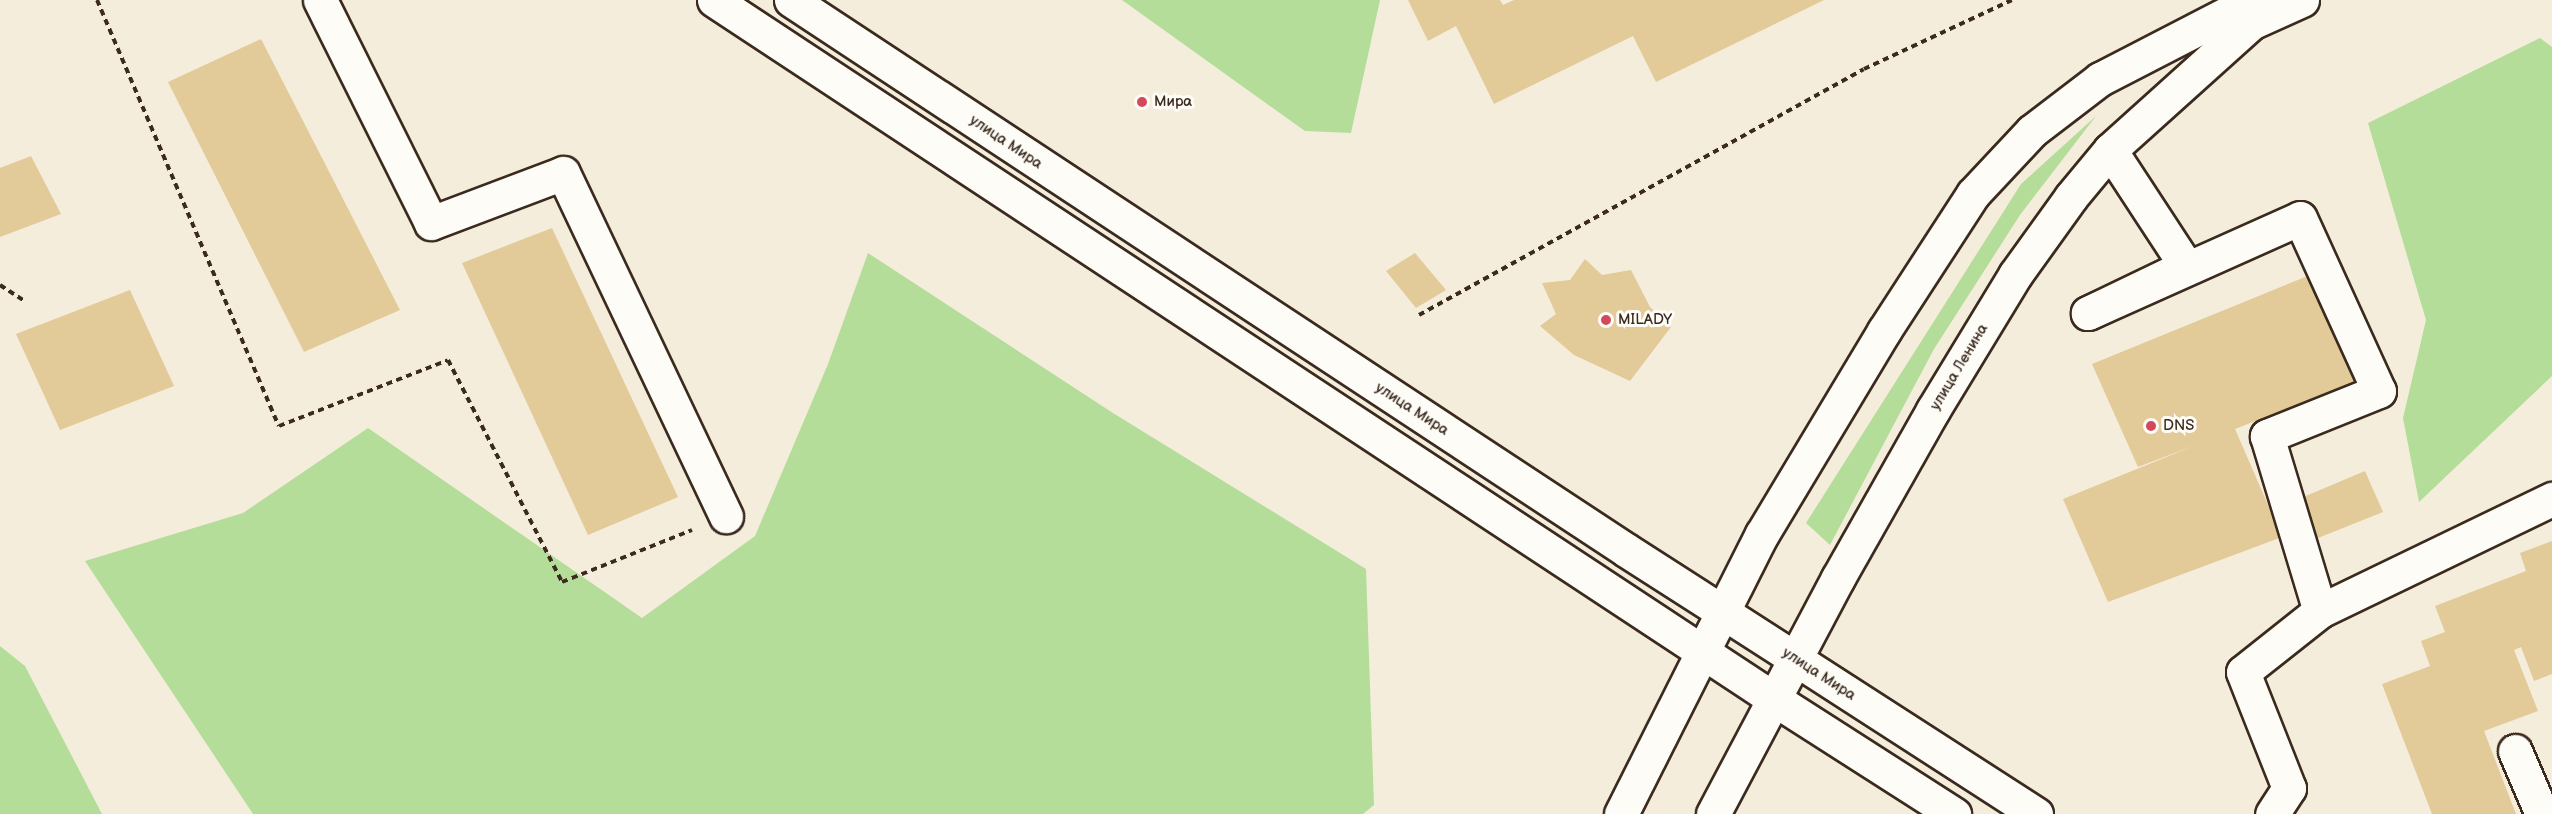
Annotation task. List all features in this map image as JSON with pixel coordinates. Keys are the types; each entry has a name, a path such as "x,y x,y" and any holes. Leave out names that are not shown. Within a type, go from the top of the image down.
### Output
{"main road":[{"path":"320,0 431,223 564,173 726,516"},
{"name":"улица Мира","path":"791,0 1794,658 2036,814"},
{"path":"1621,814 1767,526 1884,331 1973,195 2032,131 2100,79 2253,0"},
{"name":"улица Ленина","path":"1713,814 1794,658 1928,420 2015,275 2071,196 2110,150 2251,23 2302,0"},
{"path":"735,6 1702,652 1954,814"},
{"path":"2110,150 2186,266 2088,313 2300,218 2379,391 2267,436 2320,611"},
{"path":"2272,814 2289,788 2243,672 2320,611 2552,499"},
{"path":"2515,751 2542,814"}],"path":[{"path":"97,0 279,426 448,360 562,582 726,516"},
{"path":"1419,315 1864,69 2012,0"},
{"path":"0,285 25,301"}],"green space":[{"path":"1122,0 1380,0 1351,133 1305,131"},
{"path":"2540,38 2552,47 2552,376 2419,502 2403,418 2426,320 2368,123"},
{"path":"2096,116 2020,215 1934,349 1830,545 1806,523 2021,184"},
{"path":"868,253 1113,413 1366,569 1374,805 1363,814 253,814 85,561 243,513 368,428 642,618 755,536 828,364"},
{"path":"0,646 25,666 102,814 0,814"}],"building":[{"path":"1408,0 1500,0 1503,5 1514,0 1824,0 1656,82 1633,36 1494,104 1456,26 1428,41"},
{"path":"261,39 400,310 304,352 168,82"},
{"path":"31,156 61,214 0,237 0,168"},
{"path":"552,228 678,497 588,535 462,263"},
{"path":"1415,253 1446,290 1416,308 1386,271"},
{"name":"МILADY","path":"1585,259 1602,275 1631,270 1650,307 1671,327 1630,381 1574,355 1540,326 1556,314 1542,283 1570,280"},
{"path":"2310,275 2358,381 2235,429 2282,537 2108,602 2063,499 2196,445 2138,467 2092,364"},
{"path":"130,290 174,386 60,430 16,334"},
{"path":"2365,471 2383,512 2318,538 2301,498"},
{"path":"2552,541 2552,674 2534,681 2521,647 2514,650 2538,711 2484,731 2516,814 2432,814 2382,684 2430,666 2421,641 2445,632 2435,606 2526,571 2520,553"}],"place":[{"name":"Мира","path":"1142,102"},
{"name":"МILADY","path":"1606,320"},
{"name":"DNS","path":"2151,426"}]}
